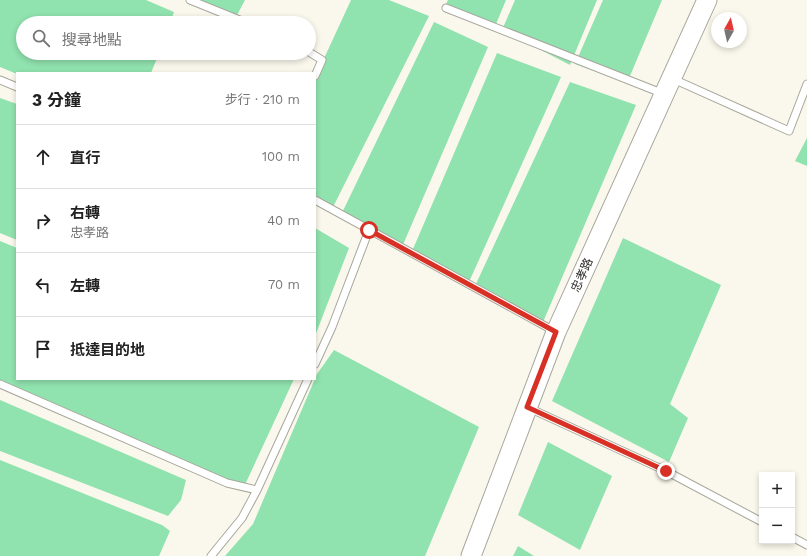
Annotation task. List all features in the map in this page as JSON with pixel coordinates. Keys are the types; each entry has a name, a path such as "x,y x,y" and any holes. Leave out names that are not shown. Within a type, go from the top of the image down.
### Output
{"street":[{"name":"忠孝路","path":"471,556 556,332 707,0"}],"lane":[{"path":"190,0 230,16"},
{"path":"446,8 668,86 789,131 807,84"},
{"path":"316,56 322,60 316,74"},
{"path":"0,80 16,87"},
{"path":"316,201 556,332"},
{"path":"316,362 332,327 369,230"},
{"path":"211,556 242,518 257,490 308,380"},
{"path":"0,384 227,483 257,490"},
{"path":"527,407 666,471 759,520"},
{"path":"795,539 805,544 807,536"}],"shaded area":[{"path":"0,0 146,0 174,12 173,16 16,16 16,60 156,60 151,72 16,72 16,74 0,67"},
{"path":"196,0 245,0 237,16"},
{"path":"351,0 389,0 429,16 331,211 316,201 316,76"},
{"path":"448,0 506,0 494,29 444,8"},
{"path":"515,0 597,0 570,65 502,30"},
{"path":"603,0 662,0 627,83 575,64"},
{"path":"434,22 488,47 402,247 340,217"},
{"path":"497,53 561,77 469,282 413,249"},
{"path":"570,82 636,105 543,322 475,286"},
{"path":"0,98 16,104 16,240 0,233"},
{"path":"807,138 807,166 795,161"},
{"path":"316,229 349,248 316,333"},
{"path":"623,238 721,285 670,404 688,418 669,462 552,401"},
{"path":"0,241 16,248 16,380 294,380 243,489 0,382"},
{"path":"334,350 479,427 425,556 225,556 253,524 314,380 316,380 317,374"},
{"path":"0,400 186,480 181,500 168,516 0,451"},
{"path":"548,442 612,476 580,550 518,515"},
{"path":"0,460 162,525 170,531 159,556 0,556"},
{"path":"518,546 534,556 513,556"}],"route":[{"path":"369,230 556,332 527,407 666,471"}]}
